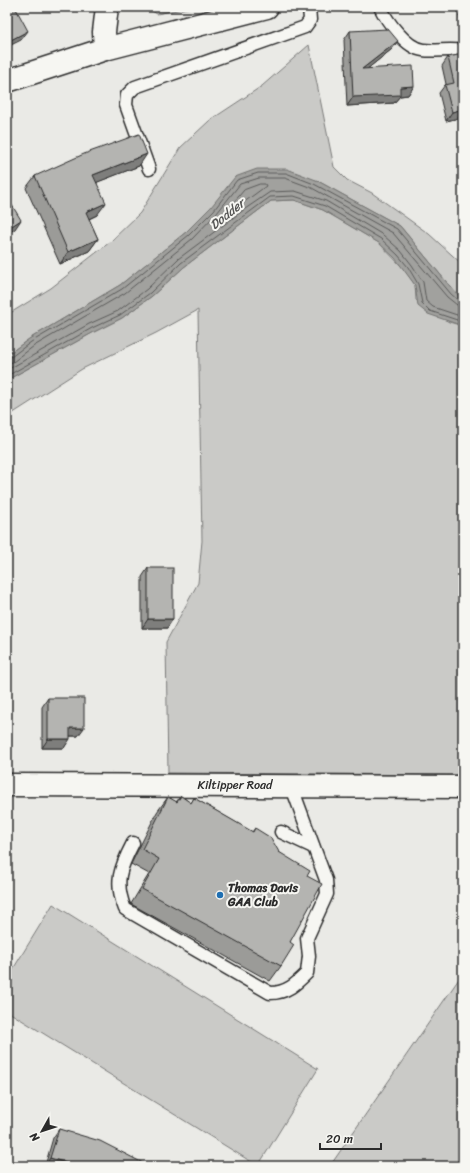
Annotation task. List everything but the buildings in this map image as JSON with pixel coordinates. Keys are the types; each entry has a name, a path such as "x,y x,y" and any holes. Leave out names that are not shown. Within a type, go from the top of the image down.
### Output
{"street":[{"path":"105,49 104,32 107,7"},
{"path":"7,81 105,49 267,7"},
{"name":"Kiltipper Road","path":"7,786 291,785 463,787"}],"lane":[{"path":"149,169 126,105 127,95 135,87 305,27 310,20 309,7"},
{"path":"380,7 387,20 408,43 421,50 463,51"},
{"path":"133,843 122,865 118,892 125,909 270,993 281,993 294,986 307,973 309,956 308,938 327,894 326,880 291,785"},
{"path":"281,832 313,847"}],"shaded area":[{"path":"145,7 192,7 157,14"},
{"path":"309,45 334,167 347,180 372,193 429,234 463,265 463,299 454,291 400,226 316,180 211,207 186,232 120,285 29,339 7,355 7,315 51,288 110,242 140,213 180,148 209,121 262,86"},
{"path":"294,200 323,210 379,243 404,269 415,285 416,300 449,322 463,326 463,775 168,773 166,642 198,583 202,541 198,310 156,333 82,369 7,417 7,380 122,318 152,296 184,267 271,201"},
{"path":"53,904 318,1069 258,1166 7,1011 7,979"},
{"path":"463,973 463,1166 330,1166"}],"water":[{"name":"Dodder","path":"257,169 287,169 316,180 400,226 454,291 463,299 463,326 428,314 418,306 415,285 395,258 379,243 323,210 294,200 271,201 184,267 152,296 122,318 7,380 7,355 29,339 120,285 186,232 211,207 235,177"}],"place":[{"name":"Thomas Davis GAA Club","path":"220,895"}]}
